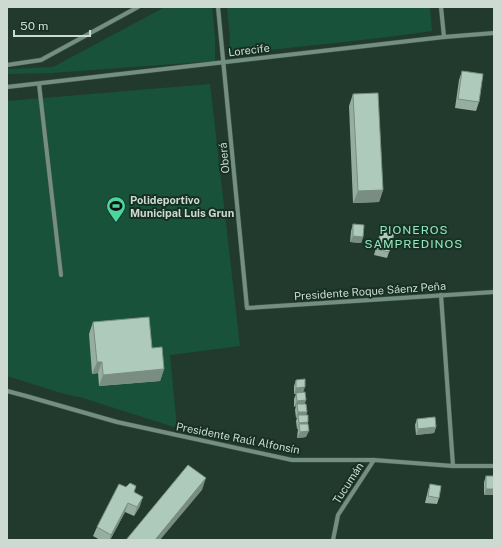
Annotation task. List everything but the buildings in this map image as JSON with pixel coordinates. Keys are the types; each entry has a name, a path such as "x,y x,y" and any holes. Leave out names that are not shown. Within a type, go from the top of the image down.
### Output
{"street":[{"path":"7,64 41,60 138,7"},
{"name":"Oberá","path":"218,7 247,308"},
{"path":"440,7 444,37"},
{"name":"Lorecife","path":"7,88 444,37 494,33"},
{"path":"39,84 62,275"},
{"name":"Presidente Roque Sáenz Peña","path":"247,308 494,292"},
{"path":"441,295 453,466"},
{"name":"Presidente Raúl Alfonsín","path":"7,392 117,422 292,460 374,460 453,466 494,466"},
{"name":"Tucumán","path":"333,540 338,515 374,460"}],"green space":[{"path":"165,7 212,7 215,38 215,61 52,73 7,74 8,69 53,67"},
{"path":"227,7 430,7 432,31 229,55 230,37"},
{"name":"Polideportivo Municipal Luis Grun","path":"210,84 240,346 170,355 177,428 7,376 7,101"}],"place":[{"name":"Polideportivo Municipal Luis Grun","path":"116,223"}],"district":[{"name":"PIONEROS SAMPREDINOS","path":"414,237"}]}
